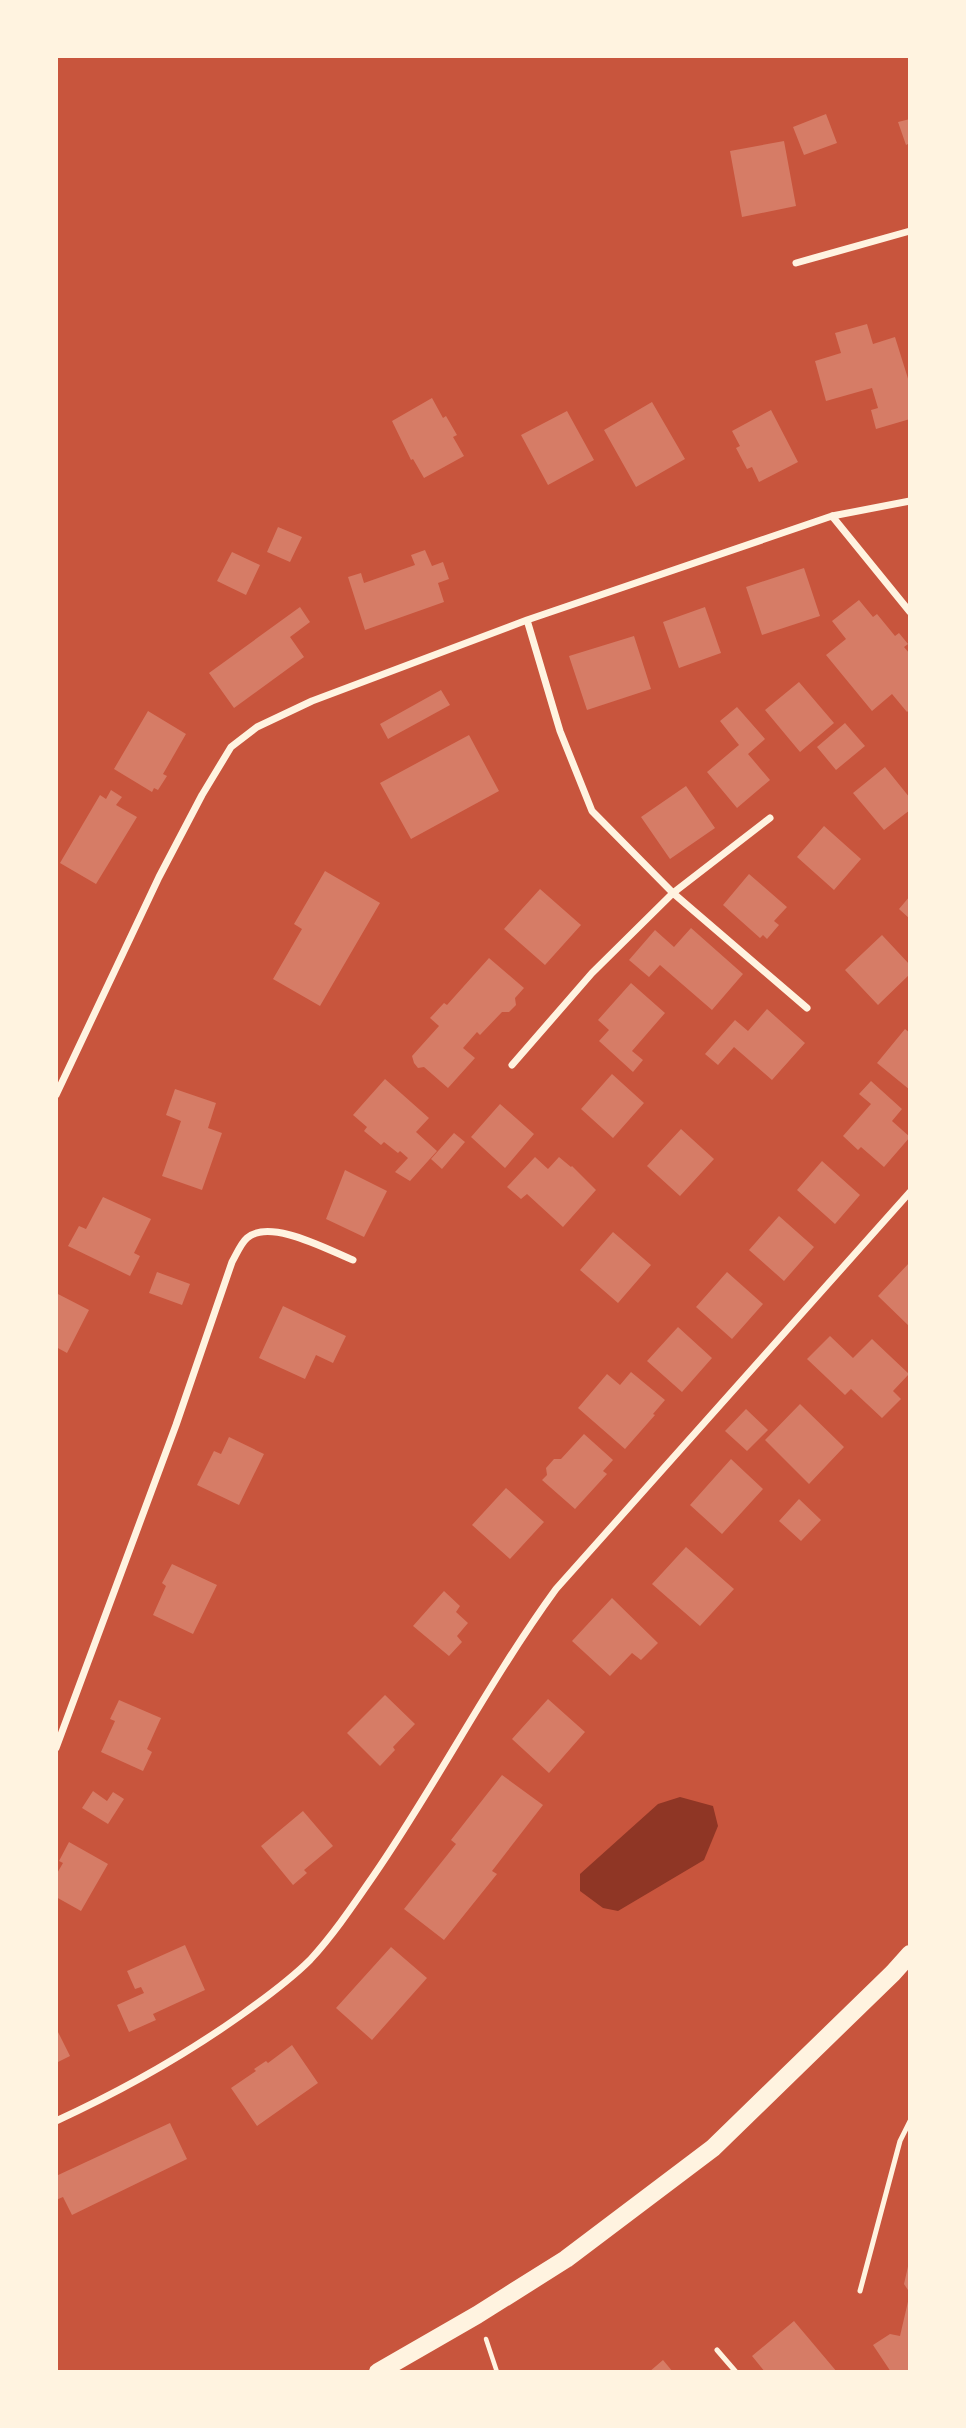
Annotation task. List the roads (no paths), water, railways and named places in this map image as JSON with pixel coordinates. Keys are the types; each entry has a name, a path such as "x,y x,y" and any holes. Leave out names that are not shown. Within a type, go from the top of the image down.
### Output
{"main road":[{"path":"378,2372 477,2315 566,2259 713,2148 910,1954"}],"street":[{"path":"796,263 910,231"},
{"path":"56,1095 159,877 202,795 231,747 257,727 312,701 527,620 832,516 910,501"},
{"path":"832,516 910,612"},
{"path":"527,620 560,731 592,811 673,893 807,1008"},
{"path":"512,1065 592,973 673,893 770,818"},
{"path":"56,2121 111,2095 196,2047 269,1996 310,1960 350,1909 406,1828 528,1628 556,1589 910,1192"},
{"path":"56,1748 176,1425 232,1262 247,1238 265,1230 286,1234 353,1260"}],"lane":[{"path":"860,2291 900,2141 910,2121"},
{"path":"717,2350 736,2372"}]}
